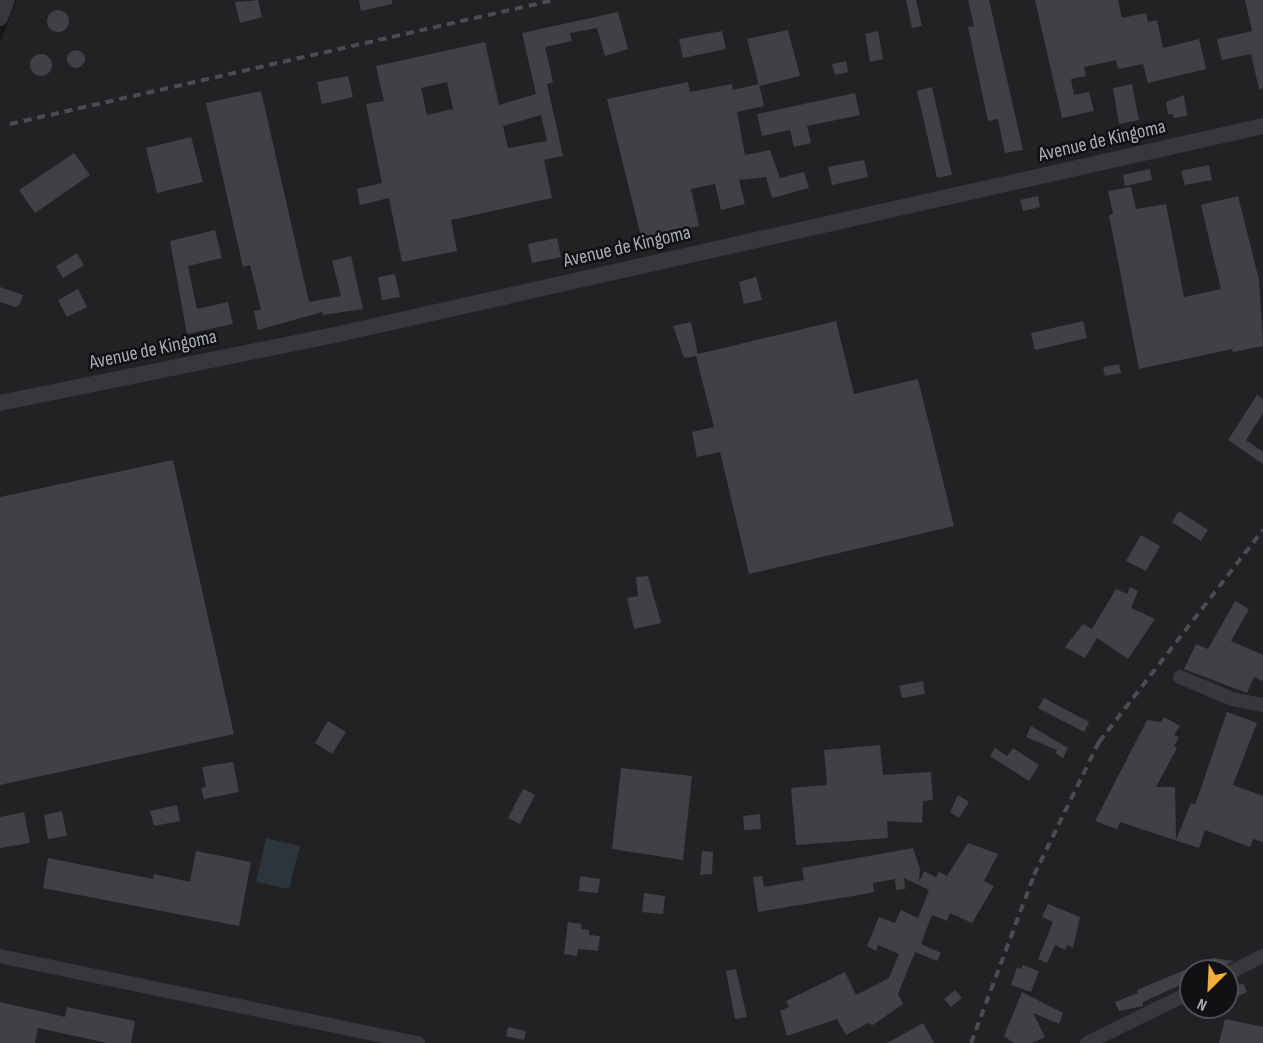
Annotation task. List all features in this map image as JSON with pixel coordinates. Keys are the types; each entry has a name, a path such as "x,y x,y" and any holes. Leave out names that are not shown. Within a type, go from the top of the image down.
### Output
{"street":[{"path":"0,18 7,0"},
{"name":"Avenue de Kingoma","path":"0,404 343,333 1263,126"},
{"path":"1180,677 1232,699 1263,705"},
{"path":"0,956 418,1043"},
{"path":"1239,968 1263,956"},
{"path":"1087,1043 1179,998"}],"shaded area":[{"path":"17,0 1263,0 1263,1043 0,1043 0,43"},
{"path":"266,838 300,846 289,889 256,882"}],"building":[{"path":"258,0 262,17 240,23 235,2"},
{"path":"359,0 392,0 392,4 361,11"},
{"path":"906,0 916,0 922,26 912,28"},
{"path":"968,0 989,0 1023,150 1005,153 998,119 988,121 968,27 974,26"},
{"path":"1035,0 1118,0 1122,18 1146,13 1148,22 1157,20 1163,48 1199,39 1206,69 1148,83 1143,64 1118,69 1116,60 1084,67 1086,76 1071,79 1074,95 1089,92 1094,111 1062,118"},
{"path":"1245,0 1263,0 1263,88 1259,89 1251,54 1222,60 1217,39 1252,31"},
{"path":"58,10 66,13 69,21 66,29 58,32 50,29 47,21 50,13"},
{"path":"618,12 628,49 605,56 597,28 570,33 572,41 545,47 553,82 547,84 563,156 544,160 552,198 451,220 457,251 402,262 389,198 360,205 357,189 382,183 366,104 384,101 376,66 485,42 499,105 536,94 522,33","holes":["447,82 453,109 427,115 421,88","541,115 547,141 508,148 503,126"]},
{"path":"788,30 800,76 759,86 747,39"},
{"path":"722,31 726,49 683,58 679,39"},
{"path":"878,31 883,59 870,62 865,34"},
{"path":"72,50 80,50 85,55 83,66 72,68 67,63 67,55"},
{"path":"37,54 45,54 52,61 52,69 45,76 37,76 30,69 30,61"},
{"path":"846,61 848,72 835,75 832,64"},
{"path":"348,76 353,97 322,104 317,82"},
{"path":"688,82 690,92 732,84 733,90 759,84 764,106 737,112 745,155 770,150 780,178 804,172 809,188 772,198 766,177 739,180 745,204 721,210 715,184 691,189 699,226 668,233 670,240 643,245 607,99"},
{"path":"1132,84 1139,120 1119,124 1113,88"},
{"path":"932,87 952,175 937,178 917,91"},
{"path":"261,91 309,302 341,296 332,261 351,256 363,309 323,315 322,312 258,330 254,311 261,310 250,265 243,267 206,103"},
{"path":"855,93 860,115 807,126 811,143 794,147 790,130 762,136 757,114"},
{"path":"1184,95 1187,116 1174,118 1173,114 1168,114 1166,102"},
{"path":"191,137 203,182 157,193 146,148"},
{"path":"74,153 90,175 35,213 19,190"},
{"path":"864,160 868,177 832,185 828,167"},
{"path":"1209,165 1212,180 1185,185 1181,171"},
{"path":"1150,169 1152,180 1125,186 1123,175"},
{"path":"1131,187 1136,209 1166,204 1184,297 1221,289 1201,205 1238,196 1259,280 1263,346 1233,352 1232,349 1139,369 1109,215 1113,214 1108,191"},
{"path":"1038,196 1040,207 1023,211 1020,200"},
{"path":"215,230 222,258 188,266 197,309 228,302 233,324 187,334 170,241"},
{"path":"557,238 561,257 532,263 528,244"},
{"path":"77,253 84,265 63,278 56,266"},
{"path":"395,274 400,297 382,300 378,277"},
{"path":"756,277 762,300 744,304 739,282"},
{"path":"0,287 23,295 20,304 16,307 0,302"},
{"path":"78,289 87,307 67,317 58,300"},
{"path":"836,321 854,394 918,379 954,526 749,574 720,452 697,457 692,432 714,427 696,356 684,358 673,326 691,322 698,354"},
{"path":"1083,321 1087,338 1035,350 1031,333"},
{"path":"1119,364 1121,373 1105,376 1103,367"},
{"path":"1257,395 1263,399 1263,413 1246,440 1263,452 1263,464 1228,440"},
{"path":"173,460 234,734 0,785 0,497"},
{"path":"1179,511 1208,530 1201,541 1172,522"},
{"path":"1141,535 1160,546 1146,571 1126,561"},
{"path":"648,576 661,623 634,629 627,598 638,596 636,577"},
{"path":"1130,587 1138,591 1131,608 1155,619 1128,659 1097,638 1085,658 1065,647 1083,624 1092,629 1116,589 1127,594"},
{"path":"1235,601 1249,609 1231,641 1263,655 1263,681 1254,677 1247,693 1184,669 1196,644 1208,649"},
{"path":"923,681 925,694 902,698 899,686"},
{"path":"1044,698 1089,722 1084,732 1038,708"},
{"path":"1227,712 1257,723 1233,785 1263,796 1263,842 1253,839 1250,847 1205,830 1199,848 1120,822 1117,829 1095,821 1147,720 1161,722 1164,717 1180,726 1174,735 1179,737 1174,746 1177,748 1156,787 1175,787 1176,840 1191,803 1195,805"},
{"path":"328,721 346,732 332,754 315,743"},
{"path":"1031,726 1068,748 1063,758 1055,753 1057,750 1026,737"},
{"path":"880,745 883,775 931,772 933,800 923,801 922,823 887,821 888,838 796,845 791,788 827,785 824,750"},
{"path":"995,748 1007,756 1013,748 1039,765 1029,781 990,756"},
{"path":"233,762 239,792 204,799 201,788 206,787 202,767"},
{"path":"621,768 692,776 683,860 612,849"},
{"path":"523,789 535,795 520,824 508,818"},
{"path":"958,795 969,802 959,818 950,812"},
{"path":"177,805 180,821 154,826 150,811"},
{"path":"62,811 67,836 48,839 44,815"},
{"path":"24,812 30,843 0,848 0,817"},
{"path":"760,814 761,829 744,830 743,816"},
{"path":"968,843 998,854 984,881 994,886 972,923 950,913 947,921 932,915 921,944 941,953 937,961 915,952 898,994 903,1004 873,1025 868,1023 846,1035 837,1019 787,1036 780,1011 789,1007 786,1001 845,972 856,995 889,978 899,954 878,945 876,951 867,946 879,917 895,923 901,910 918,918 929,890 904,878 905,889 896,890 895,879 873,883 874,892 758,912 753,877 762,876 764,887 804,880 802,868 913,848 920,869 919,882 924,871 936,877 939,872 947,876"},
{"path":"196,851 251,862 239,926 43,888 48,858 153,879 154,874 190,882"},
{"path":"702,851 713,852 712,874 700,875"},
{"path":"580,876 600,879 598,893 579,891"},
{"path":"644,893 665,896 663,914 642,912"},
{"path":"1048,904 1080,917 1073,948 1068,945 1065,950 1055,945 1047,963 1038,959 1053,922 1042,917"},
{"path":"568,922 582,924 581,929 589,930 589,935 600,936 598,951 578,949 577,956 564,954"},
{"path":"1023,965 1039,971 1031,992 1011,985 1017,967 1021,969"},
{"path":"736,969 747,1017 735,1019 726,971"},
{"path":"1179,972 1179,986 1143,1002 1143,1006 1119,1011 1115,1002 1138,993 1137,990"},
{"path":"1243,983 1247,992 1239,996 1239,985"},
{"path":"955,990 962,998 951,1007 944,999"},
{"path":"1022,992 1063,1013 1059,1024 1033,1013 1045,1037 1032,1043 1014,1043 1004,1036"},
{"path":"0,1002 65,1017 67,1007 135,1021 131,1043 107,1043 38,1028 35,1043 0,1043"},
{"path":"1225,1019 1263,1027 1263,1043 1219,1043"},
{"path":"923,1023 934,1043 887,1043"},
{"path":"508,1027 526,1031 524,1040 506,1036"}],"railway":[{"path":"10,124 554,0"},
{"path":"971,1043 1034,875 1099,742 1263,530"}]}
